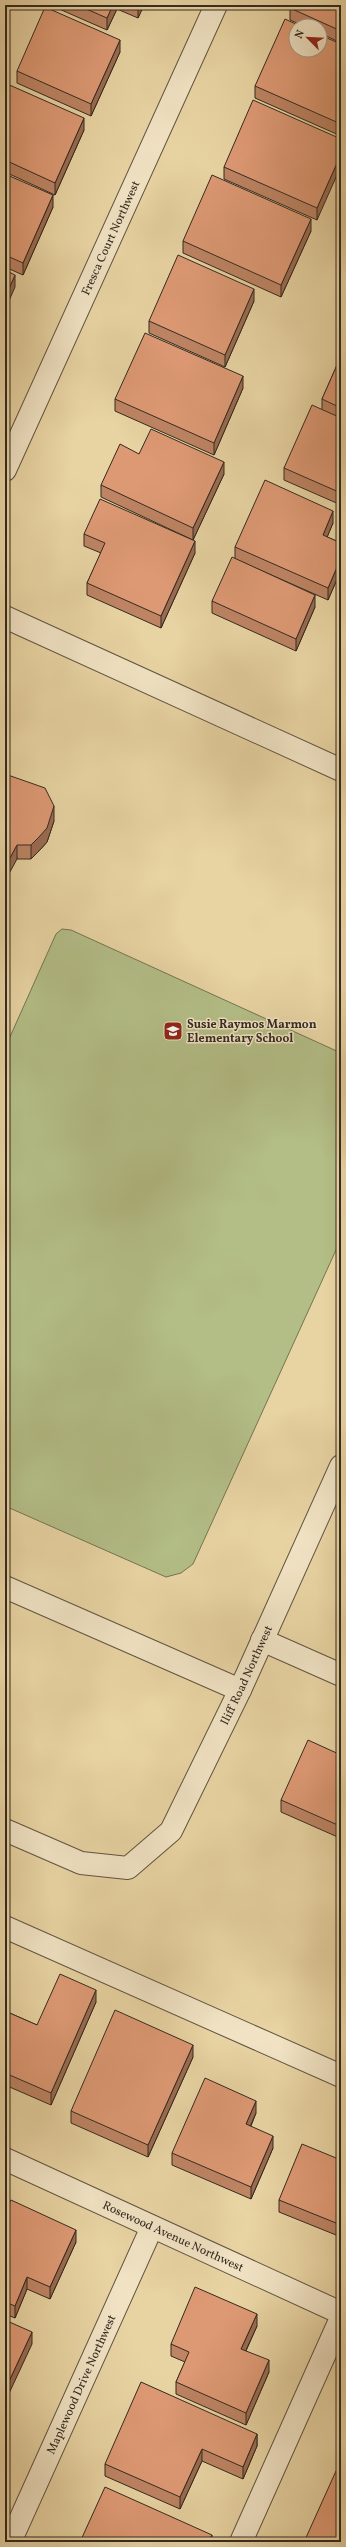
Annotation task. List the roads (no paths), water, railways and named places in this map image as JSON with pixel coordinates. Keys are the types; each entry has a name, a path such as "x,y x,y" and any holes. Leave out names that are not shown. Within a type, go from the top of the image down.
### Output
{"street":[{"name":"Fresca Court Northwest","path":"5,470 216,5"},
{"path":"5,617 341,770"},
{"name":"Iliff Road Northwest","path":"5,1830 81,1863 128,1868 171,1831 240,1690 341,1466"},
{"path":"5,1587 240,1690"},
{"path":"262,1640 341,1675"},
{"path":"5,1927 341,2076"},
{"name":"Rosewood Avenue Northwest","path":"5,2159 341,2313"},
{"name":"Maplewood Drive Northwest","path":"10,2542 152,2227"},
{"path":"241,2542 341,2318"}],"place":[{"name":"Susie Raymos Marmon Elementary School","path":"173,1031"}]}
